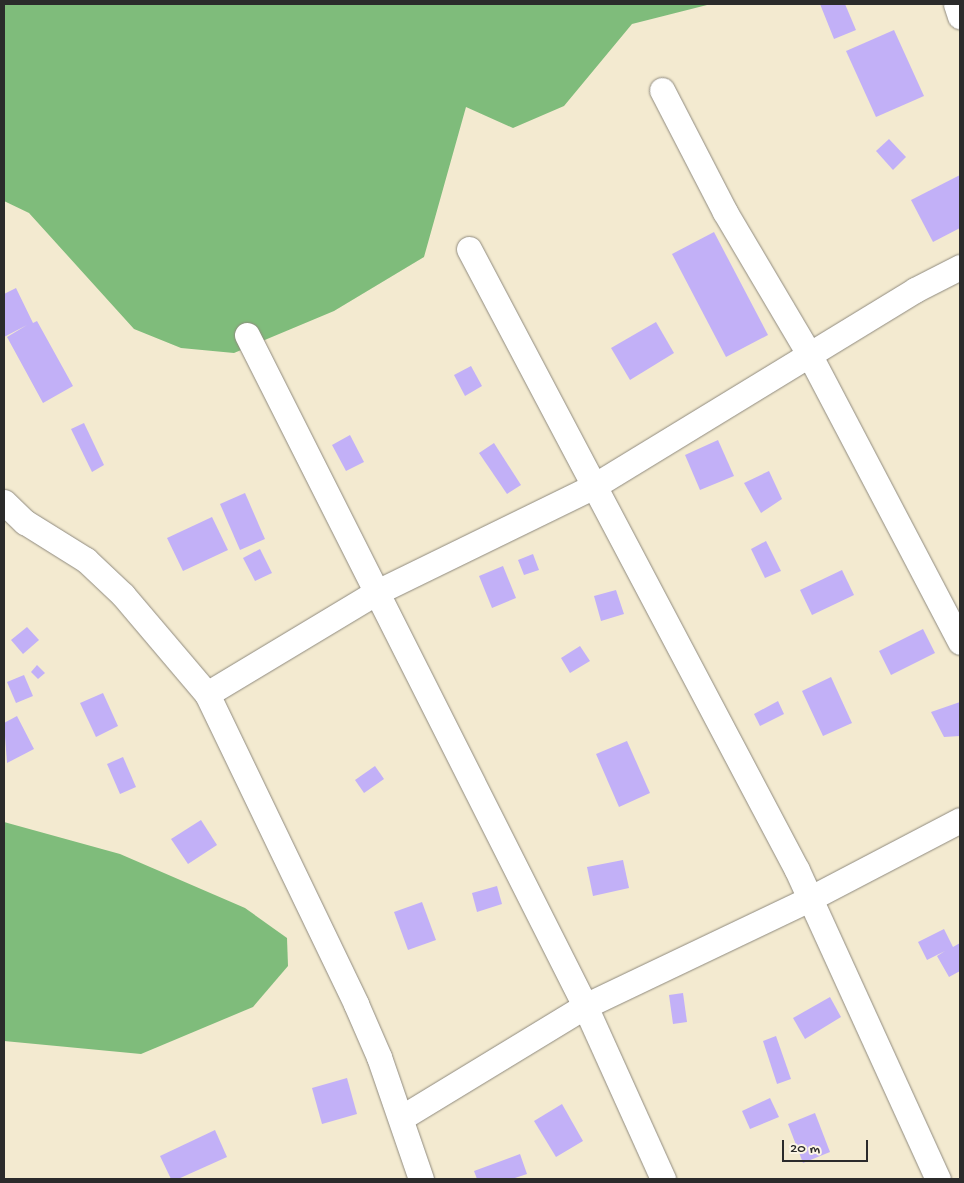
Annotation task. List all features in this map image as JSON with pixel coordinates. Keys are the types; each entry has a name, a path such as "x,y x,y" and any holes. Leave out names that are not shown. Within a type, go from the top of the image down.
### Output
{"street":[{"path":"956,4 960,16"},
{"path":"662,90 725,212 810,356 960,642"},
{"path":"469,249 811,898 938,1179"},
{"path":"206,694 375,593 594,486 810,356 915,290 960,267"},
{"path":"246,335 584,1006 663,1179"},
{"path":"4,502 25,522 86,560 123,595 206,694 356,1004 401,1118 421,1179"},
{"path":"401,1118 584,1006 811,898 960,820"}],"green space":[{"path":"4,4 711,4 632,24 564,106 513,128 466,107 424,257 334,311 234,353 181,348 134,329 29,213 4,201"},
{"path":"4,822 120,854 245,908 287,938 288,966 253,1007 141,1054 4,1041"}],"building":[{"path":"820,4 845,4 856,30 834,39"},
{"path":"894,30 924,96 876,117 846,51"},
{"path":"889,139 906,157 893,170 876,151"},
{"path":"960,175 960,228 933,242 911,200"},
{"path":"714,232 768,335 726,357 672,254"},
{"path":"16,288 33,323 37,321 73,386 43,403 7,337 27,325 4,337 4,294"},
{"path":"656,322 674,353 630,380 611,348"},
{"path":"471,366 482,386 465,396 454,375"},
{"path":"84,423 104,465 92,472 71,429"},
{"path":"350,435 364,462 346,471 332,445"},
{"path":"718,440 734,476 700,490 685,455"},
{"path":"494,443 521,485 507,494 479,453"},
{"path":"769,471 782,499 761,513 744,483"},
{"path":"245,493 265,539 240,550 220,504"},
{"path":"212,517 228,550 183,571 167,538"},
{"path":"766,541 781,571 765,578 751,549"},
{"path":"260,549 272,573 255,581 243,558"},
{"path":"533,554 539,570 524,575 518,560"},
{"path":"503,566 516,598 492,608 479,576"},
{"path":"842,570 854,595 812,615 800,590"},
{"path":"616,590 624,614 601,621 594,596"},
{"path":"27,627 39,640 23,654 11,640"},
{"path":"923,629 935,653 891,675 879,651"},
{"path":"580,646 590,661 570,673 561,658"},
{"path":"37,665 45,673 38,679 31,672"},
{"path":"24,675 33,696 16,703 7,682"},
{"path":"831,677 852,723 823,736 802,691"},
{"path":"103,693 118,726 96,737 80,703"},
{"path":"778,701 784,714 760,726 754,714"},
{"path":"960,702 960,736 944,737 931,712"},
{"path":"17,716 34,749 7,763 4,723"},
{"path":"627,741 650,793 619,807 596,754"},
{"path":"123,757 136,787 120,794 107,764"},
{"path":"375,766 384,779 364,793 355,780"},
{"path":"201,820 217,845 188,864 171,839"},
{"path":"623,860 629,888 593,896 587,867"},
{"path":"497,886 502,904 477,912 472,893"},
{"path":"422,902 436,940 408,950 394,912"},
{"path":"944,929 953,947 960,943 960,971 949,977 937,956 945,951 927,960 918,942"},
{"path":"683,993 687,1022 673,1024 669,995"},
{"path":"830,997 841,1017 805,1039 793,1018"},
{"path":"776,1036 791,1079 777,1084 763,1041"},
{"path":"347,1078 357,1114 322,1124 312,1088"},
{"path":"770,1098 779,1117 750,1129 742,1111"},
{"path":"562,1104 583,1141 556,1157 534,1121"},
{"path":"815,1113 830,1152 803,1163 788,1124"},
{"path":"215,1130 227,1157 178,1179 171,1179 160,1156"},
{"path":"520,1154 527,1174 512,1179 477,1179 474,1171"}]}
